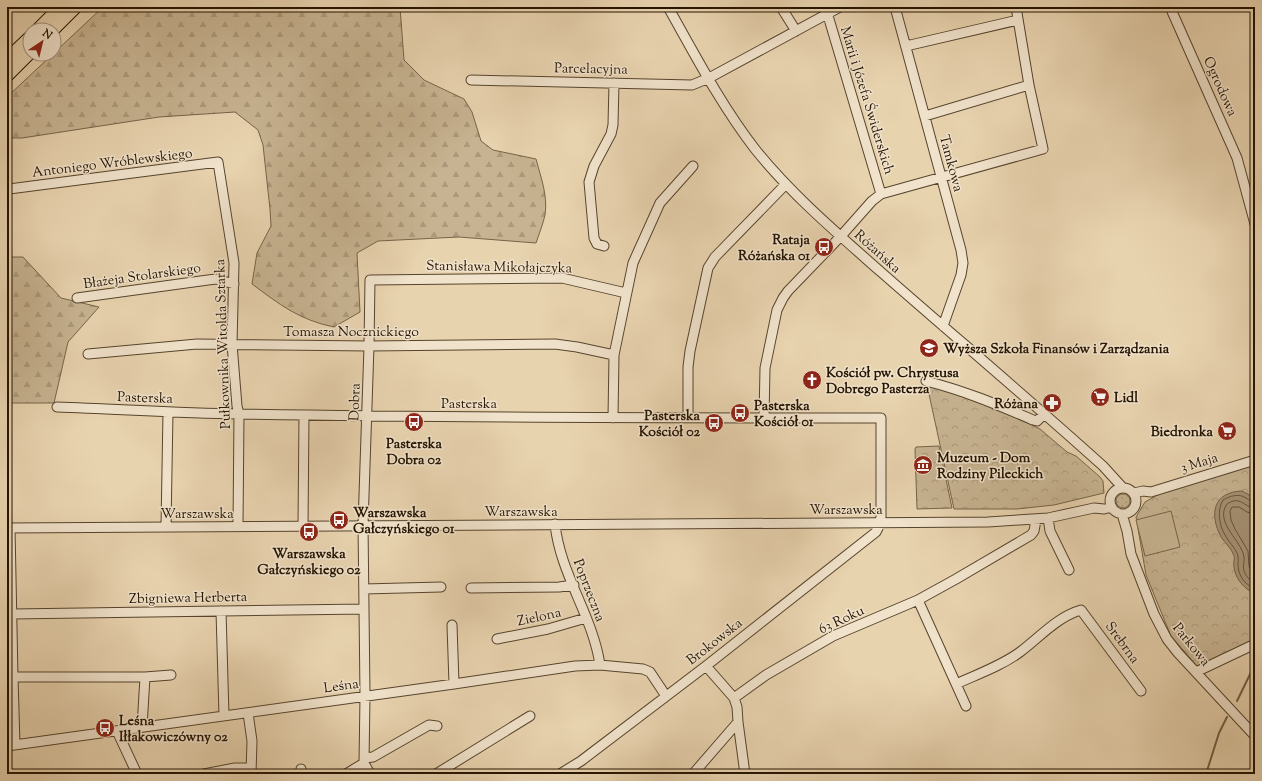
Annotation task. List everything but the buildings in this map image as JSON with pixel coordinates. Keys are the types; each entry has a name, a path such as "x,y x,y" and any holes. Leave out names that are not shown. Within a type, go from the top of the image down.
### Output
{"highway":[{"path":"46,22 61,7"},
{"path":"60,22 75,7"},
{"path":"7,60 22,46"},
{"path":"7,75 22,60"}],"street":[{"name":"Różańska","path":"668,7 738,126 786,184 841,236 1104,466 1114,478 1120,489"},
{"path":"781,7 796,31"},
{"name":"Parcelacyjna","path":"471,80 692,85 709,78 840,7"},
{"name":"Tamkowa","path":"895,7 942,177 963,263 958,285 943,326"},
{"path":"764,418 765,368 778,306 788,291 841,236 872,200 881,194 1043,149 1029,85 1016,7"},
{"name":"Ogrodowa","path":"1170,7 1237,158 1255,223"},
{"name":"Marii i Józefa Świderskich","path":"825,15 829,19 881,194"},
{"path":"906,46 1018,20"},
{"path":"604,246 597,244 594,238 588,182 594,166 611,134 613,125 614,83"},
{"path":"925,116 1029,85"},
{"name":"Antoniego Wróblewskiego","path":"9,189 218,162"},
{"name":"Pułkownika Witolda Sztarka","path":"218,162 234,263 232,344 239,414 238,526"},
{"path":"613,418 614,355 635,256 660,203 693,166"},
{"path":"688,418 688,367 690,352 708,268 715,257 786,184"},
{"name":"Stanisława Mikołajczyka","path":"370,280 562,278 626,293"},
{"name":"Błażeja Stolarskiego","path":"77,298 208,280 223,281 234,284"},
{"name":"Dobra","path":"364,761 364,526 370,280"},
{"name":"Tomasza Nocznickiego","path":"88,354 197,344 369,346 555,344 614,355"},
{"path":"926,381 985,399 1033,420 1037,421 1044,414"},
{"name":"Pasterska","path":"57,407 168,412 367,416 881,418 880,524"},
{"path":"166,527 168,412"},
{"path":"303,526 304,415"},
{"name":"3 Maja","path":"1135,498 1145,497 1151,492 1255,460"},
{"path":"1120,489 1127,489 1135,498 1134,509 1125,514 1118,513 1111,504 1112,495 1120,489"},
{"path":"1036,520 1094,508 1104,509 1111,504"},
{"name":"Parkowa","path":"1125,514 1131,554 1154,614 1167,639 1255,736"},
{"path":"1048,518 1050,530 1069,570"},
{"name":"Warszawska","path":"9,528 555,524 880,524 1036,520"},
{"name":"63 Roku","path":"734,698 766,675 833,636 918,600 1031,535 1034,531 1036,520"},
{"name":"Poprzeczna","path":"555,524 557,542 598,652 600,665"},
{"name":"Brokowska","path":"560,774 581,761 706,666 870,537 876,532 880,524"},
{"path":"9,528 12,614 10,632 13,677 11,746"},
{"path":"471,588 559,588 574,585"},
{"path":"364,589 441,587"},
{"path":"918,600 966,706"},
{"name":"Zbigniewa Herberta","path":"12,614 364,609"},
{"name":"Srebrna","path":"956,684 1004,662 1019,653 1066,616 1081,610 1141,691"},
{"path":"221,611 224,716"},
{"name":"Zielona","path":"497,639 548,629 586,618"},
{"path":"452,625 454,684"},
{"path":"1196,672 1255,644"},
{"name":"Leśna","path":"11,746 575,666 600,665 643,669 650,672 666,696"},
{"path":"706,666 734,698 737,707 745,774"},
{"path":"13,677 145,677 171,675"},
{"path":"142,727 145,677"},
{"path":"204,774 235,768 251,771 252,741 248,713"},
{"path":"436,774 530,716"},
{"path":"693,774 738,722"},
{"path":"346,774 364,761 429,724 437,726"},
{"path":"116,731 137,774"},
{"path":"364,761 370,774"}],"green space":[{"path":"103,7 400,7 404,60 424,80 464,99 472,112 481,141 493,150 536,159 544,187 546,208 536,243 459,237 378,241 357,253 360,312 334,327 300,316 252,284 257,253 271,226 270,209 263,145 258,130 235,112 159,117 22,138 7,138 7,97 44,62 62,62 62,45"},
{"path":"7,257 23,257 61,298 99,307 68,342 54,403 7,403"},
{"path":"927,385 990,405 1040,429 1067,452 1076,456 1100,477 1103,481 1104,493 1054,505 1017,509 954,509"},
{"path":"939,446 952,508 917,509 915,449 916,447"},
{"path":"1255,462 1255,639 1197,666 1171,636 1146,575 1136,517 1145,502 1159,494"},
{"path":"1120,494 1126,494 1130,498 1130,504 1126,508 1120,508 1116,504 1116,498"},
{"path":"1171,511 1180,547 1145,556 1136,520"}],"water":[{"path":"1242,491 1255,500 1255,588 1250,591 1244,587 1237,578 1234,566 1234,555 1221,537 1215,520 1216,506 1219,500 1232,492"}],"waterway":[{"path":"1237,701 1255,664"},
{"path":"1206,774 1219,733 1227,717"}],"place":[{"name":"Rataja Różańska 01","path":"824,247"},
{"name":"Wyższa Szkoła Finansów i Zarządzania","path":"929,348"},
{"name":"Kościół pw. Chrystusa Dobrego Pasterza","path":"812,380"},
{"name":"Lidl","path":"1100,397"},
{"name":"Różana","path":"1052,403"},
{"name":"Pasterska Kościół 01","path":"740,413"},
{"name":"Pasterska Dobra 02","path":"414,422"},
{"name":"Pasterska Kościół 02","path":"714,423"},
{"name":"Biedronka","path":"1227,431"},
{"name":"Muzeum - Dom Rodziny Pileckich","path":"923,465"},
{"name":"Warszawska Gałczyńskiego 01","path":"339,520"},
{"name":"Warszawska Gałczyńskiego 02","path":"309,532"},
{"name":"Leśna Iłłakowiczówny 02","path":"105,728"}]}
